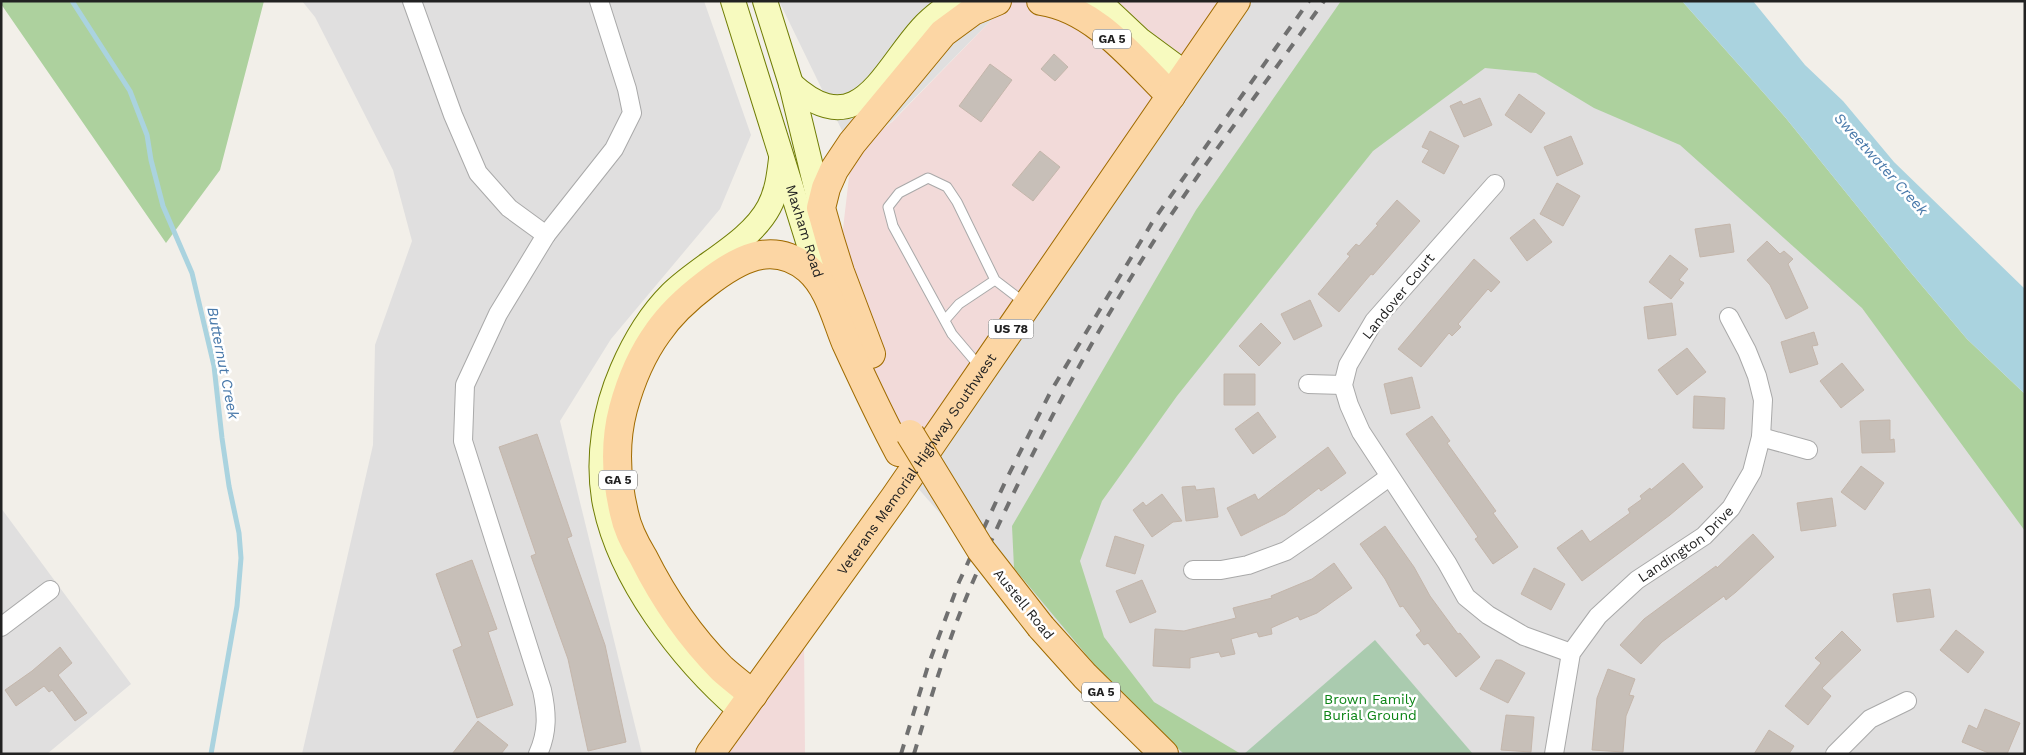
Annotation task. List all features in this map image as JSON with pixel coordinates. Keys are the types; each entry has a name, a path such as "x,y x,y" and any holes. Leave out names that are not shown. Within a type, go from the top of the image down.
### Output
{"main road":[{"name":"Maxham Road","path":"733,1 821,283 904,443"},
{"name":"Maxham Road","path":"765,1 791,84 821,208 843,280 863,335 879,392"},
{"path":"791,84 804,96 823,106 841,108 858,102 870,93 922,28 944,8 956,1"},
{"path":"821,208 830,179 842,156 937,40 957,21 973,11 997,1"},
{"name":"GA 5","path":"1041,1 1062,6 1085,17 1101,29 1170,96"},
{"path":"1096,1 1146,45 1186,74"},
{"name":"US 78","path":"1170,96 1236,1"},
{"name":"Veterans Memorial Highway Southwest","path":"710,754 895,497 1170,96"},
{"path":"747,703 699,671 654,612 632,576 613,532 604,499 603,441 605,419 619,377 630,352 643,330 670,295 703,266 739,241 760,219 774,194 782,159"},
{"name":"GA 5","path":"747,703 722,668 688,630 656,582 638,548 624,515 620,495 617,469 619,429 630,387 652,341 668,318 715,276 734,263 762,254 772,254 798,262 808,269 821,283"},
{"name":"Austell Road","path":"904,443 960,551 1036,635 1086,676 1164,754"},
{"name":"Austell Road","path":"1036,635 1065,680 1139,754"}],"street":[{"path":"412,1 453,115 478,173 509,208 546,235"},
{"path":"538,754 546,734 546,712 542,690 463,441 465,385 498,314 546,235 614,149 632,113 627,89 599,1"},
{"name":"Landover Court","path":"1343,385 1348,365 1374,321 1495,184"},
{"name":"Landington Drive","path":"1554,754 1572,653 1598,616 1637,580 1704,536 1732,508 1752,472 1761,437 1762,400 1757,376 1747,351 1729,317"},
{"path":"1308,384 1343,385 1349,405 1361,432 1442,555 1466,597 1488,614 1524,636 1572,653"},
{"path":"1761,437 1808,450"},
{"path":"1193,570 1221,570 1248,565 1286,551 1389,477"},
{"path":"1,627 50,590"},
{"path":"1836,754 1870,720 1907,701"}],"lane":[{"path":"982,369 952,334 893,226 888,207 899,193 928,178 948,187 995,280 1027,304"},
{"path":"945,320 960,304 995,280"}],"shaded area":[{"path":"302,1 704,1 751,135 720,209 611,339 560,421 642,754 302,754 373,445 375,345 412,241 393,170 315,17"},
{"path":"779,1 1010,1 891,122 852,151"},
{"path":"1010,1 1243,1 915,487 832,324 852,151 892,122"},
{"path":"1243,1 1626,1 2025,441 2025,754 1151,754 916,486"},
{"path":"1,508 131,684 47,754 1,754"},
{"path":"804,638 805,754 720,754"}],"green space":[{"path":"1,1 264,1 220,170 166,243 1,4"},
{"path":"1341,1 1682,1 1785,117 1967,339 2025,394 2025,531 1862,308 1680,145 1594,108 1536,73 1485,68 1373,151 1177,396 1102,501 1080,561 1104,637 1154,702 1241,754 1184,754 1119,694 1014,568 1012,526 1196,210"},
{"name":"Brown Family Burial Ground","path":"1375,640 1473,754 1244,754"}],"water":[{"name":"Sweetwater Creek","path":"1682,1 1753,1 1805,65 1843,101 1894,162 2025,289 2025,394 1967,339 1785,117"}],"building":[{"path":"1054,54 1068,67 1055,81 1041,69"},
{"path":"990,64 1012,80 981,122 959,106"},
{"path":"1519,94 1545,113 1531,133 1505,115"},
{"path":"1480,98 1492,125 1464,137 1450,106 1461,101 1463,105"},
{"path":"1430,131 1459,146 1444,174 1422,162 1429,150 1422,147"},
{"path":"1571,136 1583,164 1557,176 1544,147"},
{"path":"1040,151 1060,167 1033,201 1012,185"},
{"path":"1557,183 1580,196 1563,226 1540,214"},
{"path":"1397,200 1420,221 1339,312 1318,294 1350,256 1347,254 1356,244 1359,246"},
{"path":"1534,219 1552,242 1527,261 1510,238"},
{"path":"1730,224 1734,252 1700,257 1695,229"},
{"path":"1767,241 1780,254 1784,251 1793,259 1788,264 1808,308 1786,319 1770,285 1747,260"},
{"path":"1670,255 1688,269 1679,280 1684,283 1671,299 1649,282"},
{"path":"1474,259 1500,282 1491,292 1488,289 1458,324 1461,327 1452,336 1449,333 1421,367 1398,349"},
{"path":"1310,300 1322,326 1294,340 1281,314"},
{"path":"1672,303 1676,335 1648,339 1644,307"},
{"path":"1261,323 1281,343 1259,366 1239,346"},
{"path":"1814,332 1818,345 1812,346 1818,364 1790,373 1781,342"},
{"path":"1687,348 1706,372 1677,395 1658,370"},
{"path":"1842,363 1864,390 1841,408 1820,381"},
{"path":"1224,374 1255,374 1255,405 1224,405"},
{"path":"1412,377 1420,408 1391,414 1384,384"},
{"path":"1694,396 1725,398 1724,429 1693,428"},
{"path":"1258,412 1276,437 1253,454 1235,429"},
{"path":"1432,416 1450,441 1447,443 1496,511 1493,513 1518,547 1493,564 1475,539 1478,537 1406,434"},
{"path":"1890,420 1890,440 1894,439 1895,452 1862,453 1860,421"},
{"path":"537,434 572,536 567,538 605,645 626,742 588,751 568,659 531,556 536,554 499,447"},
{"path":"1328,447 1346,473 1321,491 1319,488 1285,514 1241,536 1227,508 1255,494 1258,500"},
{"path":"1683,463 1703,487 1670,515 1582,581 1557,548 1582,530 1590,542 1630,513 1628,509 1642,499 1640,496 1650,488 1651,490"},
{"path":"1861,466 1884,483 1865,510 1841,492"},
{"path":"1195,486 1196,490 1214,488 1218,517 1186,521 1182,487"},
{"path":"1162,494 1182,521 1173,522 1152,537 1133,510 1143,502 1146,506"},
{"path":"1832,498 1836,526 1801,531 1797,503"},
{"path":"1385,526 1414,567 1430,596 1458,634 1460,633 1480,657 1456,677 1428,643 1424,645 1416,635 1421,631 1403,606 1400,607 1385,579 1360,544"},
{"path":"1753,534 1774,557 1736,592 1726,600 1724,596 1662,642 1641,664 1620,645 1644,619 1716,566 1717,568"},
{"path":"1115,536 1144,545 1135,574 1106,566"},
{"path":"472,560 497,629 488,632 513,705 477,718 453,650 462,646 436,574"},
{"path":"1334,563 1352,588 1317,613 1300,620 1298,616 1271,628 1272,634 1259,637 1257,632 1231,639 1235,654 1221,657 1219,652 1190,658 1190,668 1153,666 1155,629 1184,631 1236,618 1233,608 1272,598 1271,596 1312,579"},
{"path":"1534,568 1565,584 1551,610 1521,594"},
{"path":"1142,580 1156,612 1130,623 1116,591"},
{"path":"1930,589 1934,617 1897,622 1893,594"},
{"path":"1956,630 1984,652 1968,673 1940,650"},
{"path":"1842,631 1861,650 1822,688 1831,696 1808,725 1785,706 1821,663 1815,658"},
{"path":"60,647 72,663 58,675 87,713 75,721 52,690 49,692 44,686 16,706 5,690 32,671"},
{"path":"1496,660 1501,660 1525,673 1508,703 1480,689"},
{"path":"1608,669 1635,679 1629,695 1634,696 1626,716 1623,752 1592,750 1597,698"},
{"path":"1985,709 2020,723 2007,754 1991,754 1962,742 1969,725 1977,729"},
{"path":"1506,715 1534,717 1531,752 1501,750"},
{"path":"478,721 508,745 501,754 452,754"},
{"path":"1769,730 1794,746 1789,754 1754,754"}],"waterway":[{"name":"Butternut Creek","path":"72,1 130,91 147,135 151,160 163,206 192,273 214,366 222,438 229,486 239,533 241,558 237,606 211,754"}],"railway":[{"path":"901,754 928,666 959,582 1007,478 1051,391 1153,221 1309,1"},
{"path":"914,754 947,648 971,586 1013,493 1060,402 1109,313 1182,198 1324,1"}]}
